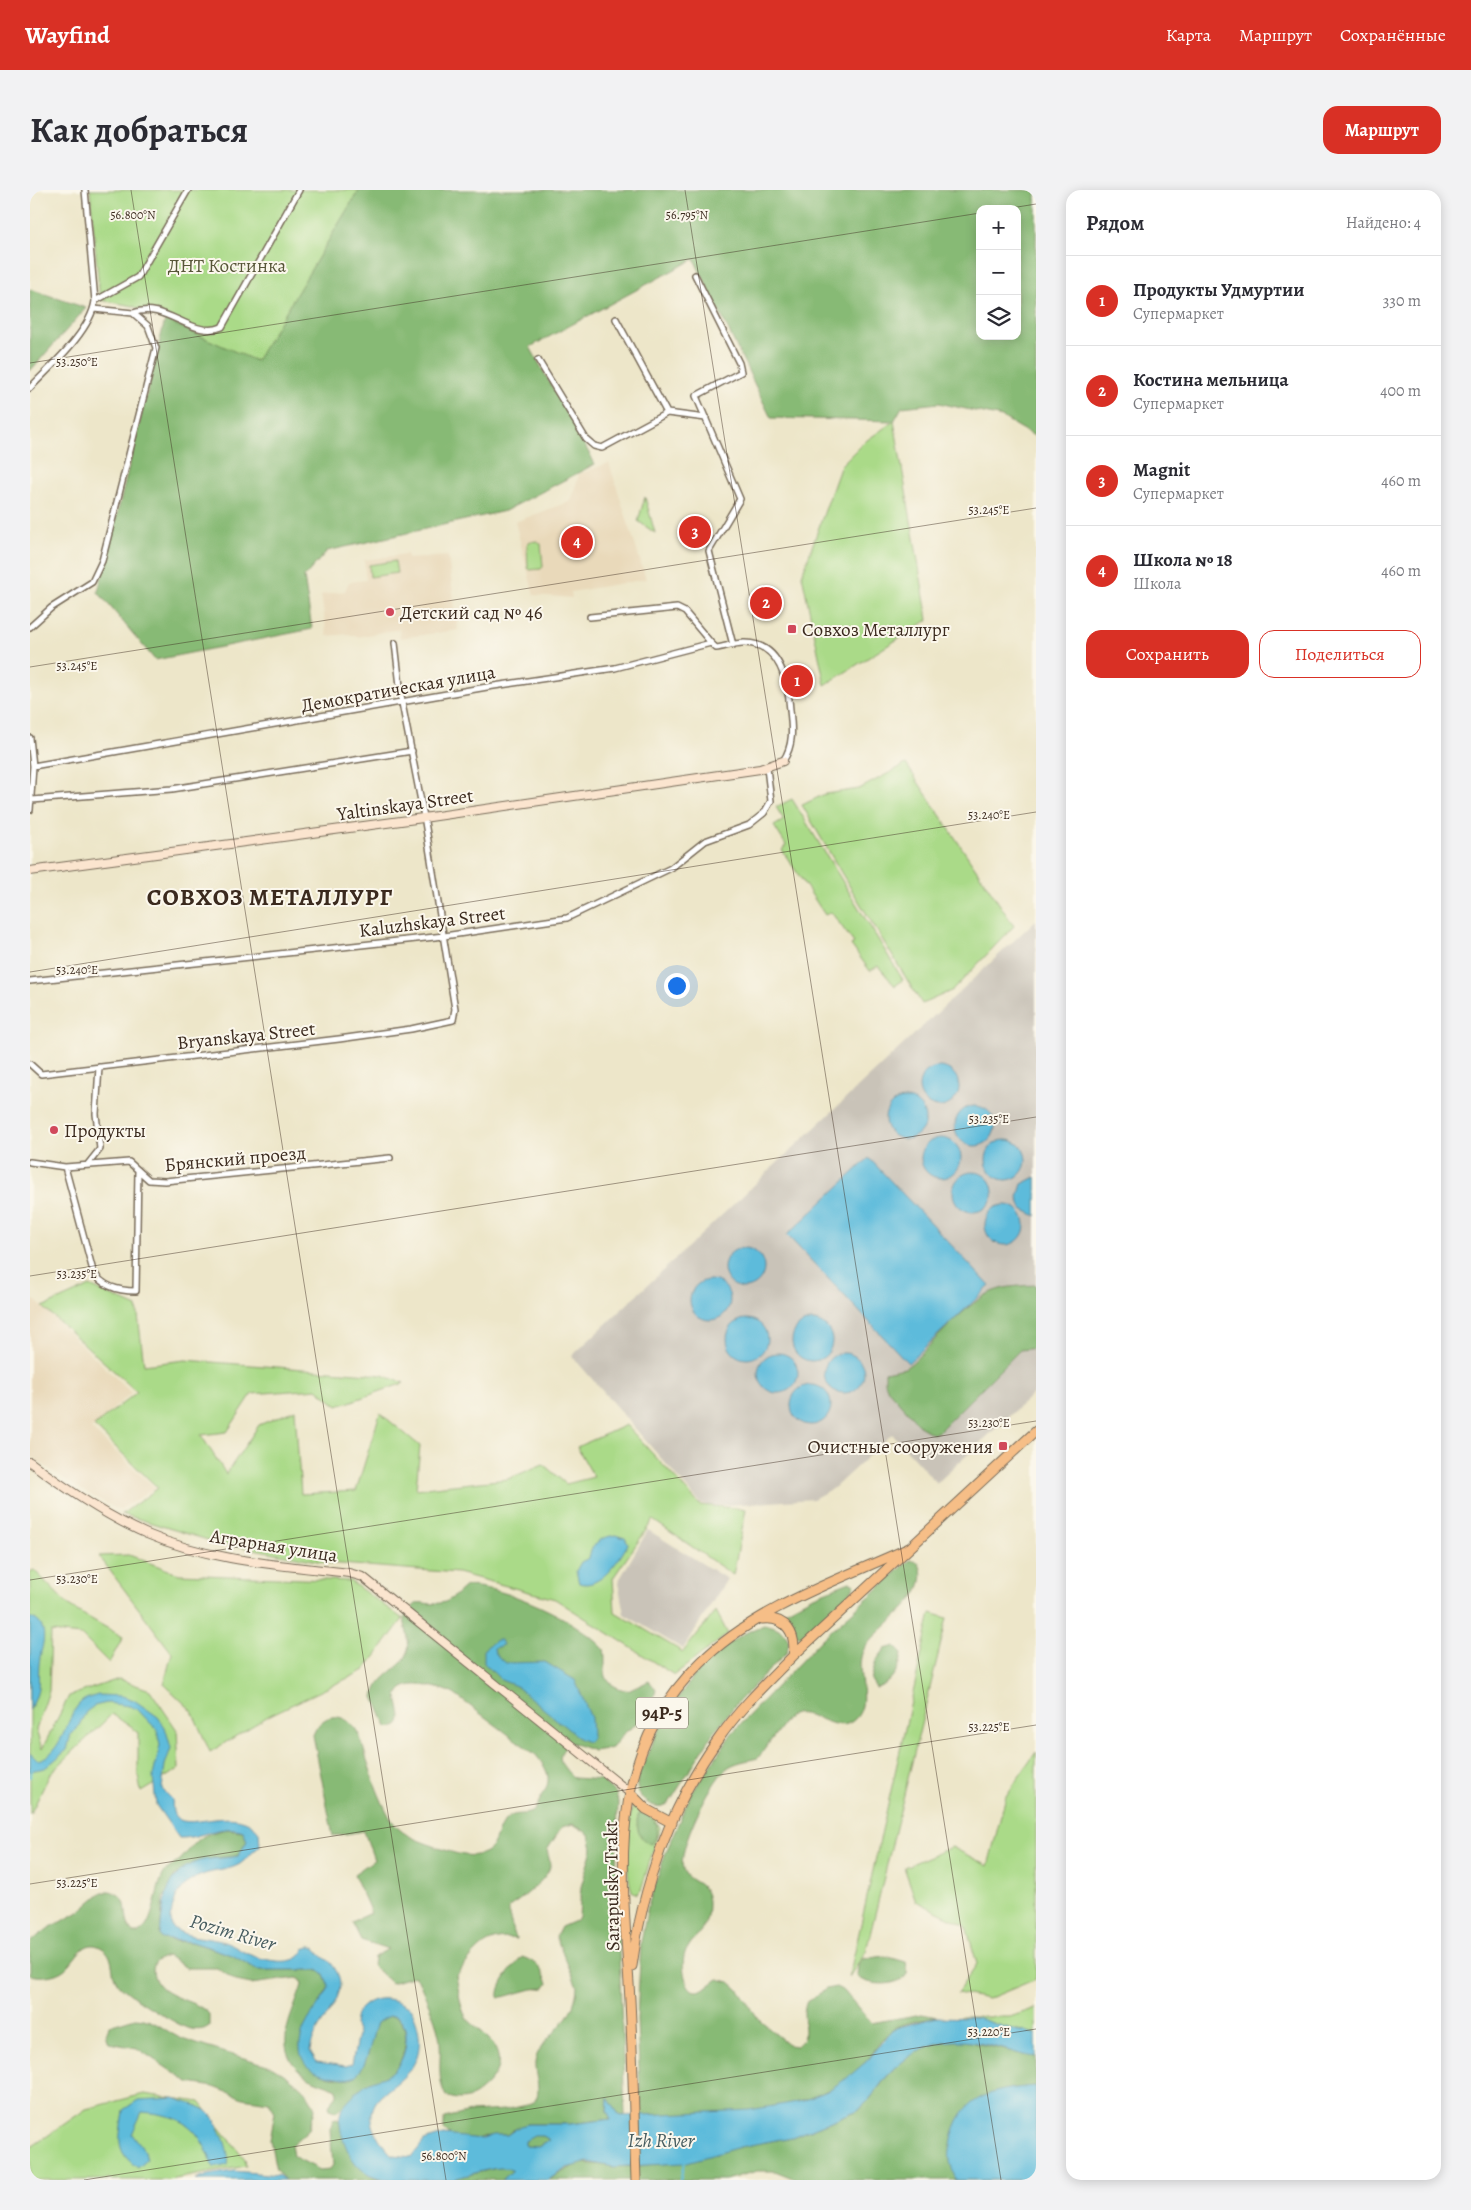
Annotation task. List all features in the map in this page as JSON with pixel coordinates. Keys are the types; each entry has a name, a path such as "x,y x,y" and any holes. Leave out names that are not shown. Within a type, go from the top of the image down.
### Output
{"main road":[{"name":"Sarapulsky Trakt","path":"630,2008 636,1935 644,1898 672,1824 717,1741 764,1685 793,1656 1036,1431"},
{"name":"Sarapulsky Trakt","path":"636,2180 623,1840 629,1792 634,1772 646,1743 660,1715 681,1684 701,1661 726,1640 759,1619 815,1590 909,1548"},
{"path":"759,1619 771,1618 782,1622 793,1635 795,1644 793,1656"},
{"path":"629,1792 646,1809 672,1824"}],"street":[{"path":"30,388 73,342 94,310 95,301 85,190"},
{"path":"95,301 138,277 188,190"},
{"path":"94,310 133,313 153,310 199,328 208,330 222,327 228,321 299,190"},
{"path":"695,275 739,364 740,372 696,396 740,499 710,551 733,645"},
{"path":"30,627 51,608 92,582 102,561 156,348 148,326 133,313"},
{"path":"616,319 667,413"},
{"path":"538,360 586,439 594,446 602,448 667,413 706,418"},
{"path":"590,617 677,608 685,612 711,643"},
{"path":"395,643 402,703 444,936"},
{"name":"Демократическая улица","path":"33,766 486,687 616,668 711,643 716,648 742,643 764,648 780,664 786,676 791,742 789,752 783,761"},
{"path":"30,738 33,766 30,810"},
{"path":"32,800 172,789 412,752"},
{"name":"Yaltinskaya Street","path":"30,871 423,818 766,768 783,761"},
{"name":"Kaluzhskaya Street","path":"30,981 444,936 567,918 668,870 705,841 749,825 764,813 771,800 766,768"},
{"name":"Bryanskaya Street","path":"30,1064 41,1074 339,1039 410,1029 453,1020 455,1009 444,936"},
{"path":"88,1164 100,1149 96,1114 99,1067"},
{"name":"Брянский проезд","path":"30,1162 65,1167 128,1162 149,1180 165,1181 390,1158"},
{"path":"65,1167 93,1270 100,1281 119,1291 136,1291 138,1170"},
{"name":"Аграрная улица","path":"30,1462 108,1513 149,1535 222,1556 355,1574 371,1582 629,1792"}],"shaded area":[{"path":"609,463 646,579 571,592 572,598 534,595 515,522 571,501 579,474"},
{"name":"Детский сад № 46","path":"407,554 408,559 448,556 458,630 400,638 399,629 357,637 349,634 327,636 321,595 345,591 349,582 366,580 364,560"},
{"path":"1036,920 1036,1391 937,1483 892,1434 835,1487 813,1499 711,1506 700,1503 572,1356"},
{"path":"35,1300 131,1393 91,1429 155,1488 119,1510 78,1488 30,1456 30,1302"},
{"path":"648,1530 727,1579 683,1649 624,1614 618,1582"}],"green space":[{"name":"ДНТ Костинка","path":"90,190 359,190 256,362 133,306 100,300"},
{"path":"359,190 1036,190 1036,437 1002,417 939,403 902,407 894,421 771,418 694,259 530,347 595,464 505,511 327,551 304,577 312,629 155,660 98,592 165,320 256,361"},
{"path":"30,289 86,308 30,371"},
{"path":"894,421 928,620 825,685 802,575 841,465 863,443"},
{"path":"645,497 655,533 638,521"},
{"path":"537,541 541,544 543,567 530,570 528,568 527,545 529,542"},
{"path":"395,561 397,573 370,577 369,565"},
{"path":"906,764 1014,926 953,990 922,1004 802,805 825,794 859,789"},
{"path":"792,799 903,980 895,986 878,966 870,971 851,945 854,943 831,912 825,915 782,850 786,845 774,826 784,820 776,807"},
{"path":"1036,1285 1036,1348 1020,1350 939,1431 933,1434 921,1427 888,1390 885,1382 885,1372 905,1368 912,1363 951,1323 984,1296 1004,1288"},
{"path":"90,1286 137,1307 144,1365 185,1360 382,1375 404,1383 338,1406 317,1389 252,1394 227,1432 201,1435 226,1474 259,1425 295,1410 301,1494 356,1491 380,1413 420,1446 416,1489 508,1479 543,1464 566,1484 594,1477 577,1447 626,1425 700,1505 746,1509 733,1575 653,1520 613,1578 615,1612 683,1652 716,1611 728,1634 674,1675 555,1599 458,1573 328,1563 211,1541 122,1514 158,1488 94,1426 137,1392 43,1307"},
{"path":"129,1555 179,1574 350,1581 403,1619 365,1670 270,1715 210,1752 192,1711 164,1684 172,1653 99,1556"},
{"path":"910,1560 918,1562 922,1574 920,1585 906,1607 874,1637 862,1654 860,1673 863,1693 862,1703 855,1719 848,1724 839,1725 805,1714 796,1714 788,1717 758,1758 737,1763 726,1769 719,1776 704,1801 696,1816 682,1859 685,1874 701,1886 707,1895 707,1913 704,1926 685,1953 684,1975 688,1985 695,1991 704,1989 718,1979 730,1982 738,1989 760,2021 789,2045 796,2046 802,2041 805,2032 804,2012 806,2003 826,1989 836,1987 844,1991 871,2023 922,2014 937,2017 907,2023 891,2031 860,2068 834,2087 807,2099 761,2110 712,2114 641,2115 637,2019 641,1942 648,1906 666,1852 690,1796 732,1733 823,1638"},
{"path":"34,1570 70,1607 123,1637 109,1663 81,1635 51,1632 49,1691 36,1730 42,1749 69,1696 119,1679 150,1690 177,1730 179,1769 141,1792 138,1776 138,1732 112,1714 50,1774 30,1815 30,1572"},
{"path":"850,1582 855,1584 851,1592 805,1636 798,1636 781,1616 783,1612 811,1597"},
{"path":"466,1586 483,1588 521,1598 559,1616 592,1638 604,1649 607,1679 611,1684 628,1691 649,1681 656,1690 649,1713 622,1735 612,1748 594,1751 572,1743 562,1751 560,1756 562,1765 574,1778 602,1780 616,1794 618,1802 616,1868 625,2115 620,2116 608,2099 607,2111 611,2119 570,2124 528,2124 513,2130 507,2135 474,2139 458,2138 451,2135 444,2130 444,2118 471,2112 504,2110 532,2104 536,2100 538,2090 535,2068 537,2054 564,2021 575,2000 577,1986 556,1937 561,1927 575,1921 579,1917 581,1887 592,1849 589,1834 573,1824 562,1827 547,1850 550,1866 545,1877 533,1889 509,1907 509,1916 516,1939 505,1938 488,1942 475,1953 456,1976 466,2017 493,2045 497,2053 498,2067 495,2075 489,2082 473,2096 455,2099 446,2096 440,2074 439,2035 418,1979 414,1976 391,1983 373,1966 374,1957 388,1949 361,1940 352,1922 371,1913 354,1874 374,1860 364,1831 333,1836 313,1735 322,1721 328,1718 341,1718 353,1726 360,1737 374,1781 389,1816 398,1828 407,1835 439,1848 467,1855 484,1853 492,1847 504,1821 515,1815 534,1811 548,1783 546,1771 536,1755 454,1694 424,1685 408,1686 402,1689 397,1698 401,1720 399,1725 395,1727 387,1727 374,1697 380,1682 406,1656 408,1642 404,1618 410,1610 418,1603 433,1604 448,1601"},
{"path":"931,1613 947,1618 866,1951 849,1977"},
{"path":"764,1625 776,1627 785,1634 789,1641 787,1652 736,1704 714,1732 669,1803 664,1806 658,1806 648,1803 643,1799 638,1790 638,1777 656,1736 679,1696 708,1661 725,1646 744,1634"},
{"path":"895,1646 902,1653 897,1669 886,1683 876,1688 871,1680 876,1661 885,1649"},
{"path":"1036,1752 1036,1979 988,1999 957,1993 977,1964 966,1926 916,1901 904,1867 952,1847 988,1866 1006,1796"},
{"path":"633,1806 655,1818 660,1828 641,1890 637,1894 632,1891 627,1861 629,1825"},
{"path":"639,1813 647,1814 657,1824 656,1837 652,1844 644,1840 637,1828"},
{"path":"227,1829 243,1831 247,1841 238,1856 213,1858 175,1875 169,1891 163,1898 160,1935 172,1941 192,1942 232,1955 258,1970 317,1970 324,1974 329,1986 305,2028 300,2046 326,2076 350,2078 355,2075 364,2063 376,2023 389,2017 399,2019 404,2028 406,2040 397,2068 386,2078 372,2082 336,2112 330,2109 329,2105 337,2095 337,2089 305,2075 294,2065 288,2054 287,2032 302,1985 301,1980 297,1978 251,1984 236,1981 217,1968 186,1968 168,1956 160,1959 154,1965 153,1971 161,1988 176,1997 202,2008 209,2014 209,2026 199,2030 187,2028 171,2020 121,1987 115,1978 109,1955 96,1945 87,1946 83,1949 61,1972 46,1976 30,1975 30,1942 49,1928 79,1912 102,1892 120,1896 125,1906 129,1927 133,1933 140,1932 146,1927 150,1919 158,1888 165,1872 204,1836"},
{"path":"885,1956 906,1962 908,1973 904,1978 892,1983 876,1984 862,1980 857,1976 858,1965 862,1959"},
{"path":"522,1957 538,1967 548,1983 545,1988 532,1989 499,1998 500,1987 503,1981"},
{"path":"1036,2008 1036,2034 959,2017 1010,2017"},
{"path":"135,2018 155,2023 185,2040 271,2066 284,2074 309,2096 315,2109 309,2129 291,2145 293,2156 320,2170 330,2169 333,2165 330,2129 333,2120 337,2119 340,2121 342,2130 368,2175 382,2180 285,2180 276,2170 270,2140 275,2112 269,2102 243,2098 214,2087 189,2083 137,2048 109,2043 106,2034 109,2026"},
{"path":"962,2040 1036,2057 1036,2180 798,2180 775,2171 757,2171 725,2180 548,2180 579,2163 635,2167 792,2137 858,2110 899,2064 915,2052 932,2045"},
{"path":"144,2094 200,2102 245,2159 246,2166 169,2180 30,2180 30,2148 86,2109"},
{"path":"534,2135 543,2136 550,2140 538,2147 525,2146 525,2141"},
{"path":"501,2167 510,2168 513,2171 502,2180 447,2180"}],"water":[{"path":"935,1067 943,1067 950,1070 956,1076 959,1087 956,1098 950,1104 943,1107 935,1107 928,1104 922,1098 919,1091 919,1083 922,1076 928,1070"},
{"path":"901,1099 909,1099 916,1102 922,1108 925,1119 922,1130 916,1136 909,1139 901,1139 894,1136 888,1130 885,1123 885,1115 888,1108 894,1102"},
{"path":"971,1106 979,1106 986,1109 992,1115 995,1126 992,1137 986,1143 979,1146 971,1146 964,1143 958,1137 955,1130 955,1122 958,1115 964,1109"},
{"path":"937,1138 945,1138 952,1141 958,1147 961,1158 958,1169 952,1175 945,1178 937,1178 930,1175 924,1169 921,1162 921,1154 924,1147 930,1141"},
{"path":"1002,1140 1010,1140 1017,1143 1023,1149 1026,1160 1023,1171 1017,1177 1010,1180 1002,1180 995,1177 989,1171 986,1164 986,1156 989,1149 995,1143"},
{"path":"869,1158 990,1286 908,1363 787,1235"},
{"path":"969,1172 977,1172 984,1175 990,1181 993,1192 990,1203 984,1209 977,1212 969,1212 962,1209 956,1203 953,1196 953,1188 956,1181 962,1175"},
{"path":"1036,1177 1036,1216 1022,1209 1018,1197 1022,1184"},
{"path":"1001,1205 1009,1205 1016,1208 1022,1214 1025,1225 1022,1236 1016,1242 1009,1245 1001,1245 994,1242 988,1236 985,1229 985,1221 988,1214 994,1208"},
{"path":"740,1248 748,1248 755,1251 761,1257 764,1268 761,1279 755,1285 748,1288 740,1288 733,1285 727,1279 724,1272 724,1264 727,1257 733,1251"},
{"path":"706,1280 714,1280 721,1283 727,1289 730,1300 727,1311 721,1317 714,1320 706,1320 699,1317 693,1311 690,1304 690,1296 693,1289 699,1283"},
{"path":"743,1319 751,1319 758,1322 764,1328 767,1339 764,1350 758,1356 751,1359 743,1359 736,1356 730,1350 727,1343 727,1335 730,1328 736,1322"},
{"path":"808,1321 816,1321 823,1324 829,1330 832,1341 829,1352 823,1358 816,1361 808,1361 801,1358 795,1352 792,1345 792,1337 795,1330 801,1324"},
{"path":"774,1353 782,1353 789,1356 795,1362 798,1373 795,1384 789,1390 782,1393 774,1393 767,1390 761,1384 758,1377 758,1369 761,1362 767,1356"},
{"path":"840,1353 848,1353 855,1356 861,1362 864,1373 861,1384 855,1390 848,1393 840,1393 833,1390 827,1384 824,1377 824,1369 827,1362 833,1356"},
{"path":"807,1385 815,1385 822,1388 828,1394 831,1405 828,1416 822,1422 815,1425 807,1425 800,1422 794,1416 791,1409 791,1401 794,1394 800,1388"},
{"path":"615,1535 625,1538 628,1544 620,1558 601,1578 587,1584 579,1583 576,1571 581,1562 589,1558 595,1544"},
{"path":"30,1617 40,1624 44,1634 39,1665 38,1689 30,1710"},
{"path":"496,1640 501,1640 503,1645 494,1648 495,1654 506,1663 545,1662 575,1680 591,1718 592,1737 588,1742 580,1739 516,1686 501,1680 484,1663 484,1649"},
{"name":"Izh River","path":"98,1695 122,1696 134,1700 158,1717 165,1727 171,1748 165,1765 162,1789 172,1799 173,1812 177,1818 193,1822 228,1818 239,1819 250,1824 259,1832 260,1846 240,1864 202,1875 187,1883 177,1895 174,1903 171,1918 172,1927 177,1931 190,1935 228,1943 262,1959 288,1961 295,1959 304,1949 310,1947 314,1948 330,1962 338,1975 340,1986 338,1997 313,2039 310,2051 317,2062 346,2066 352,2064 358,2034 354,2024 356,2014 368,2003 375,2000 389,1999 411,2009 419,2032 419,2048 414,2064 406,2075 380,2097 372,2112 377,2135 392,2155 412,2157 424,2141 443,2135 483,2139 493,2135 507,2135 520,2126 528,2124 570,2124 611,2119 607,2111 608,2098 620,2116 749,2110 803,2101 827,2091 847,2078 868,2060 891,2031 937,2017 977,2018 1015,2030 1036,2034 1036,2057 972,2042 958,2041 932,2045 906,2059 893,2070 868,2101 858,2110 792,2137 740,2147 684,2163 613,2167 588,2162 567,2168 548,2180 502,2180 512,2171 507,2168 481,2171 447,2180 392,2180 374,2176 359,2167 347,2149 341,2133 340,2115 344,2105 361,2088 371,2081 388,2075 400,2062 406,2044 406,2035 401,2020 395,2016 387,2017 377,2023 367,2058 355,2076 346,2078 316,2072 302,2058 300,2043 304,2028 329,1987 324,1974 317,1970 258,1970 232,1955 211,1948 192,1942 162,1939 160,1935 164,1902 171,1883 177,1874 185,1867 201,1860 238,1856 247,1841 243,1831 235,1829 219,1830 187,1838 179,1838 156,1805 153,1776 160,1745 157,1730 137,1709 129,1706 107,1703 94,1706 86,1712 77,1729 71,1734 67,1750 45,1768 30,1771 30,1753 37,1760 52,1752 80,1703","holes":["534,2136 543,2136 550,2140 538,2147 525,2146 525,2141"]},
{"path":"1036,2086 1036,2180 956,2180 950,2162 950,2149 958,2121 965,2110 984,2096 1009,2089"},
{"path":"174,2098 204,2109 214,2118 225,2143 228,2165 214,2168 196,2133 180,2120 142,2112 132,2134 145,2152 147,2160 138,2168 125,2155 120,2143 123,2110 138,2100"},
{"path":"234,2171 278,2175 285,2180 196,2180 208,2175"}],"waterway":[{"path":"30,1777 32,1771"},
{"path":"680,2180 684,2163"}],"place":[{"name":"Magnit","path":"695,532"},
{"name":"Школа № 18","path":"577,542"},
{"name":"Костина мельница","path":"766,603"},
{"name":"Детский сад № 46","path":"390,612"},
{"name":"Совхоз Металлург","path":"792,629"},
{"name":"Продукты Удмуртии","path":"797,681"},
{"name":"Продукты","path":"54,1130"},
{"name":"Очистные сооружения","path":"1003,1446"}],"district":[{"name":"СОВХОЗ МЕТАЛЛУРГ","path":"270,897"}],"water label":[{"name":"Pozim River","path":"233,1932"}]}
